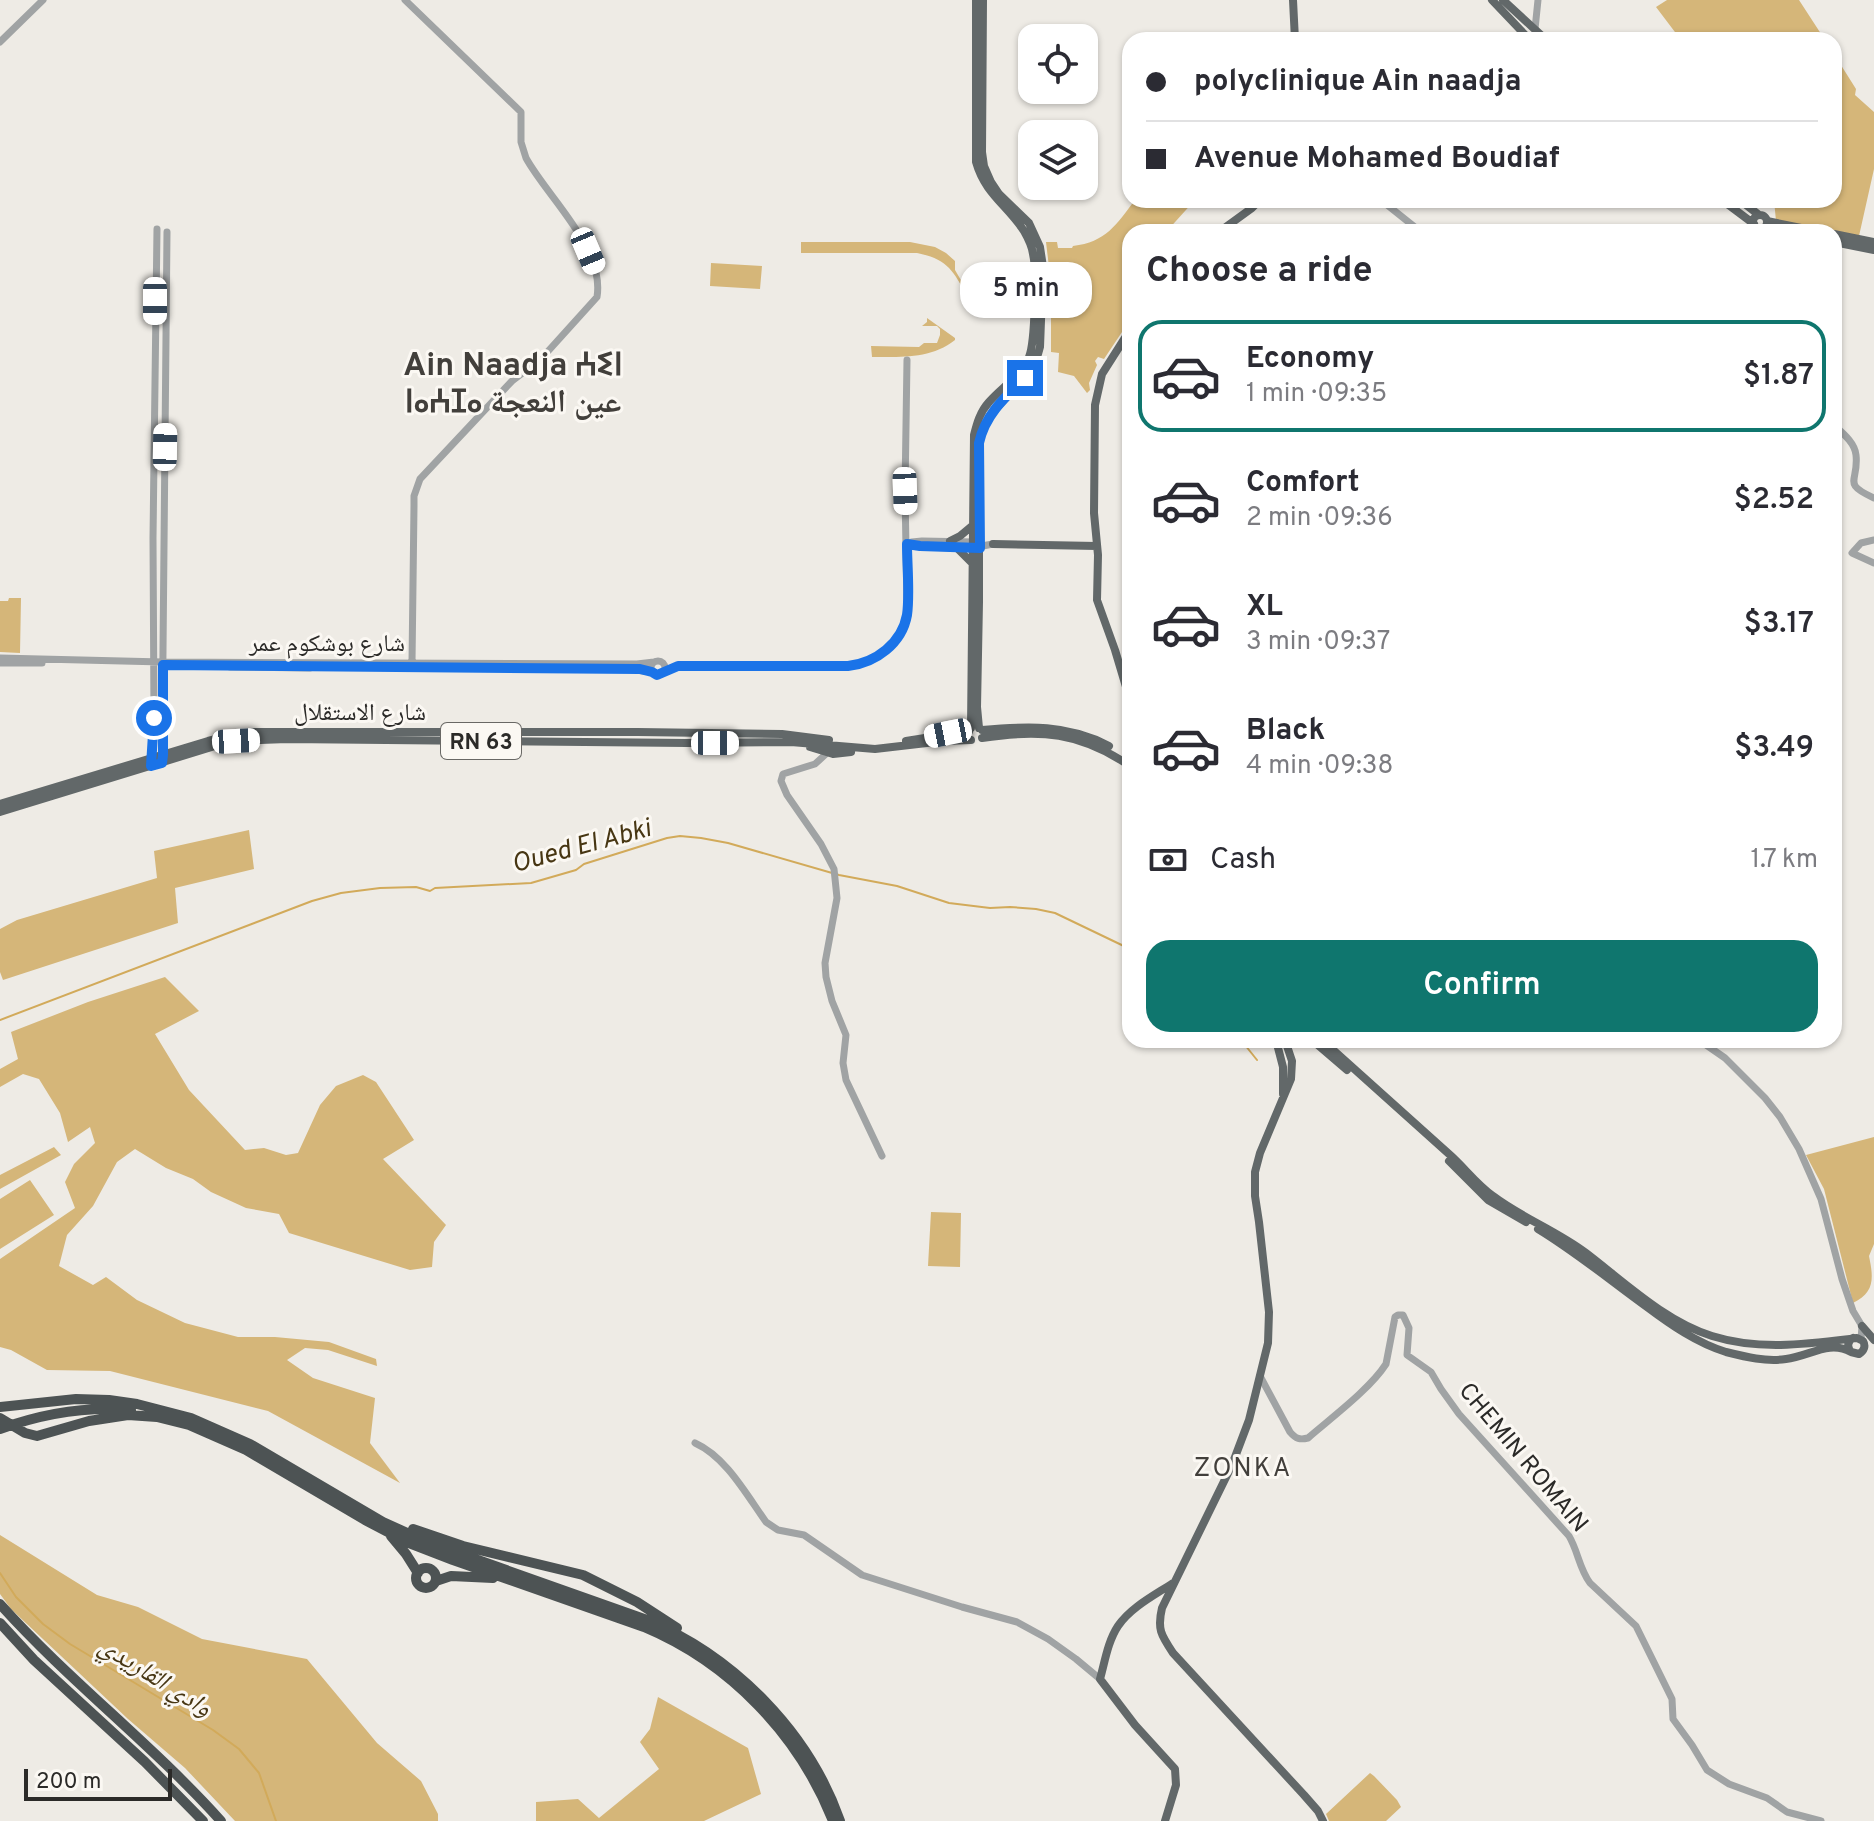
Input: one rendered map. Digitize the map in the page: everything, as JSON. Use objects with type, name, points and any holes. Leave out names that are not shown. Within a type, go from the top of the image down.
[{"type":"highway","points":[[0,1407],[76,1399],[109,1400],[207,1424],[375,1512],[420,1532],[594,1580],[650,1610],[702,1650]]},
{"type":"highway","points":[[0,1429],[46,1414],[70,1410],[106,1408],[158,1413],[233,1443],[387,1532],[438,1555],[644,1627],[680,1644],[743,1691],[779,1728],[812,1776],[833,1821]]},
{"type":"highway","points":[[0,1418],[37,1436],[102,1418],[158,1413]]},
{"type":"highway","points":[[262,1451],[383,1522],[413,1536],[647,1620],[702,1650],[748,1686],[785,1724],[818,1772],[840,1821]]},
{"type":"highway","points":[[387,1532],[418,1573],[417,1581],[422,1587],[457,1576],[507,1579]]},
{"type":"highway","points":[[0,1604],[49,1655],[164,1761],[221,1821]]},
{"type":"highway","points":[[0,1623],[34,1660],[145,1762],[203,1821]]},
{"type":"main road","points":[[976,0],[976,162],[988,189],[1021,227],[1031,245],[1035,294],[1029,359],[987,404],[974,435],[973,526],[976,545],[971,562],[976,733]]},
{"type":"main road","points":[[976,733],[979,443],[991,413],[1025,378],[1038,357],[1043,267],[1040,247],[1029,223],[999,194],[984,166],[983,0]]},
{"type":"main road","points":[[1293,0],[1295,32]]},
{"type":"main road","points":[[1492,0],[1532,32]]},
{"type":"main road","points":[[1503,0],[1533,32]]},
{"type":"main road","points":[[1231,224],[1251,208]]},
{"type":"main road","points":[[1733,208],[1754,224]]},
{"type":"main road","points":[[1749,208],[1768,224]]},
{"type":"main road","points":[[1754,224],[1754,218],[1779,224]]},
{"type":"main road","points":[[1842,236],[1874,242]]},
{"type":"main road","points":[[1842,244],[1874,250]]},
{"type":"main road","points":[[1122,343],[1102,374],[1095,405],[1094,513],[1098,555],[1097,600],[1122,673]]},
{"type":"main road","points":[[971,562],[953,544],[973,526]]},
{"type":"main road","points":[[993,544],[1097,546]]},
{"type":"main road","name":"RN 63","points":[[162,759],[236,741],[287,739],[803,742],[888,749],[1018,727],[1072,731],[1098,740],[1122,754]]},
{"type":"main road","name":"شارع الاستقلال","points":[[0,804],[162,759],[232,735],[255,732],[782,734],[829,746],[893,743],[976,733]]},
{"type":"main road","name":"RN 63","points":[[976,733],[1070,737],[1097,746],[1122,761]]},
{"type":"main road","name":"RN 63","points":[[0,812],[151,762]]},
{"type":"main road","points":[[1278,1048],[1283,1072],[1283,1095]]},
{"type":"main road","points":[[1279,1053],[1284,1048]]},
{"type":"main road","points":[[1288,1048],[1292,1074],[1255,1172],[1269,1312],[1268,1343],[1249,1420],[1232,1465],[1162,1608],[1158,1624],[1173,1653],[1318,1811],[1323,1821]]},
{"type":"main road","points":[[1321,1048],[1446,1158],[1488,1200],[1554,1236]]},
{"type":"main road","points":[[1331,1048],[1458,1161],[1488,1192],[1680,1322],[1714,1337],[1752,1344],[1779,1346],[1858,1339],[1873,1351]]},
{"type":"main road","points":[[1579,1252],[1673,1326],[1723,1351],[1774,1360],[1801,1356],[1832,1346],[1855,1353],[1873,1351]]},
{"type":"main road","points":[[1860,1324],[1874,1340]]},
{"type":"main road","points":[[1855,1353],[1864,1348],[1858,1339]]},
{"type":"main road","points":[[1855,1353],[1848,1345],[1858,1339]]},
{"type":"main road","points":[[1165,1821],[1176,1785],[1175,1769],[1135,1725],[1100,1679],[1108,1649],[1120,1623],[1174,1583]]},
{"type":"street","points":[[0,42],[43,0]]},
{"type":"street","points":[[405,0],[521,112],[521,142],[526,158],[583,241],[596,269],[598,286],[597,297],[541,359],[512,381],[426,471],[417,486],[414,506],[412,663]]},
{"type":"street","points":[[1538,0],[1538,32]]},
{"type":"street","points":[[1391,208],[1411,224]]},
{"type":"street","points":[[151,762],[154,718],[157,229]]},
{"type":"street","points":[[162,759],[167,232]]},
{"type":"street","points":[[652,672],[651,666],[848,666],[881,655],[892,644],[907,617],[907,360]]},
{"type":"street","points":[[1842,432],[1856,452],[1854,484],[1857,491],[1874,498]]},
{"type":"street","points":[[907,529],[922,541]]},
{"type":"street","points":[[1874,540],[1861,543],[1852,553],[1874,563]]},
{"type":"street","points":[[907,544],[922,541],[993,544]]},
{"type":"street","points":[[907,544],[953,544]]},
{"type":"street","name":"شارع بوشكوم عمر","points":[[0,660],[153,664],[660,666]]},
{"type":"street","points":[[163,664],[290,668],[640,669],[657,675],[660,666]]},
{"type":"street","points":[[829,746],[815,764],[783,774],[781,781],[831,862],[836,886],[825,963],[826,977],[846,1035],[843,1063],[846,1080],[882,1156]]},
{"type":"street","points":[[1711,1048],[1725,1058],[1765,1098],[1799,1149],[1821,1199],[1842,1279],[1860,1324],[1858,1339]]},
{"type":"street","name":"CHEMIN ROMAIN","points":[[1260,1376],[1290,1432],[1295,1438],[1308,1438],[1382,1370],[1386,1364],[1395,1317],[1403,1315],[1409,1328],[1407,1355],[1431,1372],[1459,1414],[1569,1536],[1590,1583],[1636,1626],[1672,1699],[1673,1719],[1711,1775],[1767,1798],[1787,1812],[1821,1821]]},
{"type":"street","points":[[695,1443],[718,1458],[772,1527],[804,1535],[862,1575],[1017,1622],[1057,1645],[1100,1679]]},
{"type":"shaded area","points":[[1667,0],[1799,0],[1820,32],[1675,32],[1656,7]]},
{"type":"shaded area","points":[[1842,67],[1856,89],[1855,95],[1874,112],[1874,169],[1859,236],[1842,233],[1842,224],[1776,221],[1775,208],[1842,208]]},
{"type":"shaded area","points":[[1129,208],[1188,208],[1173,224],[1122,224],[1122,332],[1104,359],[1098,357],[1095,361],[1097,365],[1087,393],[1074,376],[1058,372],[1059,353],[1051,352],[1051,284],[1046,242],[1057,242],[1058,248],[1072,248],[1094,241],[1116,224]]},
{"type":"shaded area","points":[[801,242],[910,242],[935,247],[955,261],[955,270],[969,294],[967,296],[948,267],[927,256],[917,253],[801,253]]},
{"type":"shaded area","points":[[711,263],[762,266],[760,289],[710,286]]},
{"type":"shaded area","points":[[927,318],[955,340],[926,354],[872,357],[871,346],[919,347],[924,343],[937,343],[940,329],[937,326],[922,326]]},
{"type":"shaded area","points":[[9,598],[21,598],[20,653],[0,652],[0,601],[8,601]]},
{"type":"shaded area","points":[[249,830],[254,869],[175,888],[178,923],[3,980],[0,972],[0,929],[17,920],[157,878],[154,851]]},
{"type":"shaded area","points":[[165,977],[199,1011],[155,1034],[189,1090],[245,1150],[264,1148],[286,1155],[298,1153],[320,1105],[336,1086],[363,1075],[376,1082],[414,1140],[383,1159],[446,1225],[434,1242],[432,1267],[410,1270],[289,1233],[279,1214],[246,1208],[135,1149],[117,1162],[93,1206],[67,1235],[59,1266],[93,1285],[106,1277],[137,1300],[185,1323],[238,1337],[329,1342],[376,1359],[377,1366],[328,1350],[305,1348],[287,1360],[313,1378],[375,1398],[370,1443],[400,1483],[268,1411],[110,1371],[47,1370],[0,1347],[0,1259],[75,1208],[65,1182],[74,1164],[95,1143],[90,1127],[68,1142],[60,1113],[39,1079],[23,1074],[0,1087],[0,1069],[18,1059],[11,1032]]},
{"type":"shaded area","points":[[1874,1137],[1874,1244],[1869,1256],[1872,1279],[1869,1290],[1853,1303],[1824,1189],[1806,1155]]},
{"type":"shaded area","points":[[54,1147],[61,1155],[0,1189],[0,1175]]},
{"type":"shaded area","points":[[30,1180],[54,1215],[0,1249],[0,1199]]},
{"type":"shaded area","points":[[931,1212],[961,1213],[960,1267],[928,1266]]},
{"type":"shaded area","points":[[0,1535],[97,1595],[138,1607],[202,1639],[307,1659],[377,1743],[421,1781],[438,1814],[438,1821],[235,1821],[185,1768],[11,1609],[0,1594]]},
{"type":"shaded area","points":[[658,1697],[748,1748],[761,1794],[704,1821],[536,1821],[536,1802],[578,1799],[599,1818],[659,1769],[640,1742],[650,1729]]},
{"type":"shaded area","points":[[1370,1773],[1401,1807],[1386,1821],[1329,1821],[1326,1814]]},
{"type":"waterway","name":"Oued El Abki","points":[[0,1020],[312,901],[341,893],[380,888],[416,887],[430,891],[435,888],[531,883],[680,836],[728,843],[839,875],[897,886],[949,903],[1055,913],[1122,945]]},
{"type":"waterway","name":"Oued El Abki","points":[[1247,1048],[1257,1060]]},
{"type":"waterway","name":"وادي القاريدي","points":[[0,1573],[16,1597],[43,1624],[70,1644],[213,1730],[239,1749],[259,1773],[276,1821]]},
{"type":"district","name":"Ain Naadja ⵄⵉⵏ ⵏⴰⵄⵊⴰ عين النعجة","points":[[513,382]]},
{"type":"district","name":"ZONKA","points":[[1243,1467]]},
{"type":"route","points":[[154,718],[151,766],[162,763],[163,755],[163,665],[640,669],[660,675],[678,666],[848,666],[863,663],[881,655],[892,644],[907,617],[907,544],[980,548],[979,443],[991,413],[1025,378]]}]
